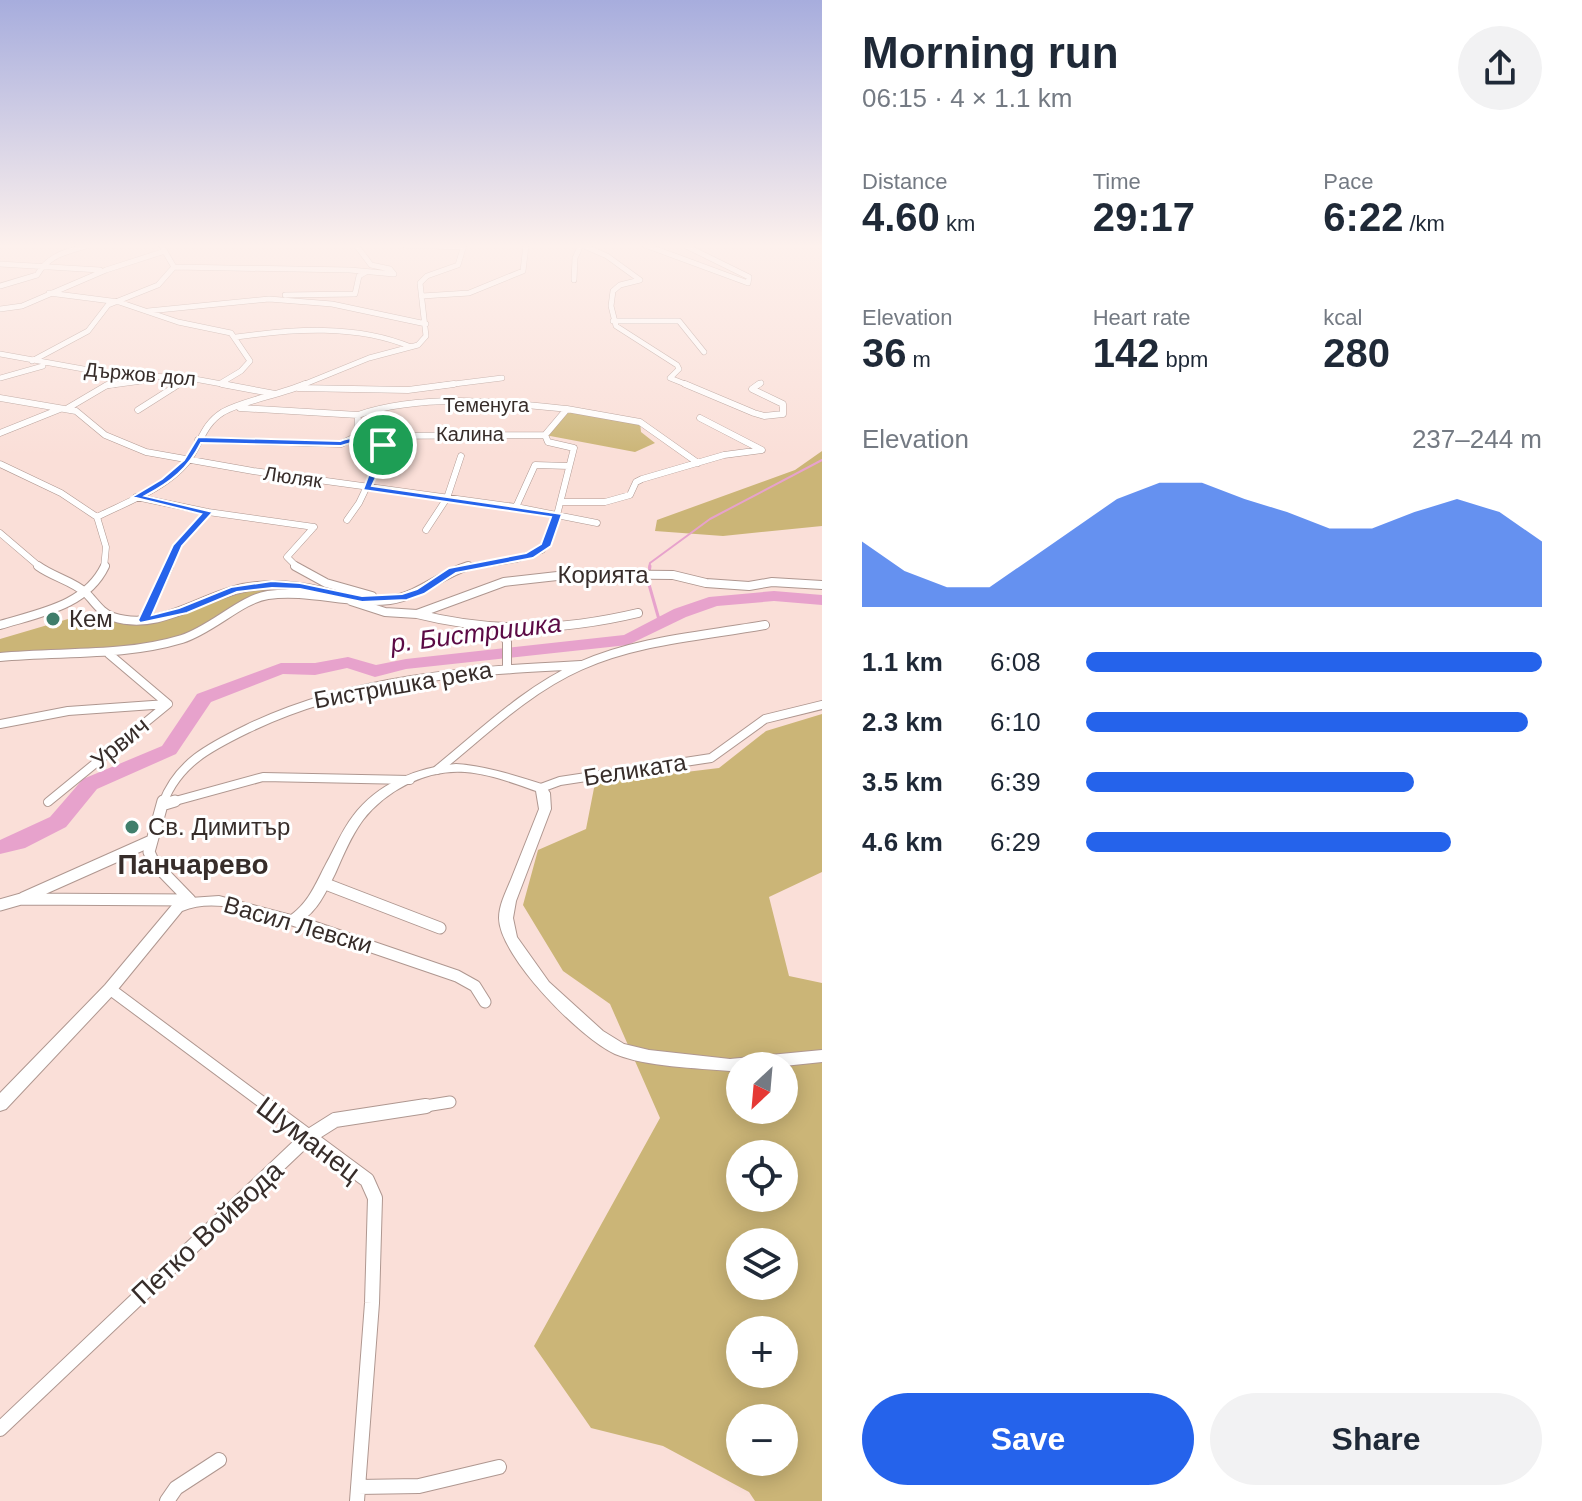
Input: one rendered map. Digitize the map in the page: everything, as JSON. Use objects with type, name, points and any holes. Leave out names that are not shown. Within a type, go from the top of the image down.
[{"type":"street","points":[[32,361],[88,331],[100,315]]},
{"type":"street","points":[[159,315],[178,322],[224,330],[236,337],[250,361],[241,371],[221,383]]},
{"type":"street","points":[[384,315],[426,324]]},
{"type":"street","points":[[97,517],[166,481],[188,461],[206,425],[233,407],[280,394],[369,358],[411,347],[426,336],[425,315]]},
{"type":"street","points":[[613,315],[616,326],[677,365],[679,369],[670,378],[754,413],[764,416],[783,414],[783,404],[752,389],[761,383]]},
{"type":"street","points":[[613,321],[679,321],[704,352]]},
{"type":"street","points":[[236,337],[282,330],[381,335],[411,347]]},
{"type":"street","name":"Държов дол","points":[[0,354],[111,374],[189,378],[280,394]]},
{"type":"street","points":[[0,378],[49,365]]},
{"type":"street","points":[[0,433],[64,408],[113,384],[189,378]]},
{"type":"street","points":[[138,410],[189,378]]},
{"type":"street","points":[[295,388],[408,390],[502,378]]},
{"type":"street","name":"Люляк","points":[[0,398],[76,411],[105,435],[146,452],[188,461],[516,507],[597,523]]},
{"type":"street","name":"Теменуга","points":[[233,407],[358,415],[375,407],[401,405],[515,403],[567,409],[640,422],[698,463]]},
{"type":"street","name":"Теменуга","points":[[546,438],[567,409]]},
{"type":"street","points":[[347,520],[385,449],[377,442],[354,438],[358,415]]},
{"type":"street","points":[[562,502],[605,502],[634,491],[636,482],[724,455],[762,450],[700,418]]},
{"type":"street","name":"Калина","points":[[198,440],[341,444],[354,438],[546,438]]},
{"type":"street","points":[[0,657],[77,651],[109,654],[155,646],[209,628],[252,599],[265,595],[387,600],[420,592],[453,570],[540,552],[546,546],[562,502],[574,448],[546,438]]},
{"type":"street","points":[[426,530],[447,498],[461,456]]},
{"type":"street","points":[[0,464],[61,493],[97,517],[107,549],[104,571],[87,595],[0,625]]},
{"type":"street","points":[[516,507],[535,465],[569,466]]},
{"type":"street","points":[[136,497],[208,512],[314,527],[287,557],[296,569],[316,580],[387,600]]},
{"type":"street","points":[[144,620],[178,545],[208,512]]},
{"type":"street","points":[[0,533],[46,572],[87,595],[101,612],[116,618],[144,620],[183,611],[234,589],[272,585],[300,586],[343,597]]},
{"type":"street","name":"Корията","points":[[343,597],[385,612],[417,614],[504,582],[552,575],[673,575],[706,583],[749,586],[772,582],[822,585]]},
{"type":"street","name":"Бистришка река","points":[[417,614],[453,624],[503,631],[591,625],[638,613]]},
{"type":"street","points":[[437,770],[543,686],[581,665],[623,651],[765,625]]},
{"type":"street","name":"Бистришка река","points":[[503,631],[507,642],[507,664]]},
{"type":"street","name":"Урвич","points":[[48,802],[168,704],[109,654]]},
{"type":"street","name":"Бистришка река","points":[[151,841],[175,776],[185,765],[260,721],[293,707],[325,695],[507,664],[536,667],[581,665]]},
{"type":"street","points":[[536,667],[542,674],[543,686]]},
{"type":"street","points":[[0,724],[68,711],[168,704]]},
{"type":"street","name":"Беликата","points":[[541,788],[560,781],[711,758],[765,719],[822,705]]},
{"type":"street","points":[[293,920],[311,907],[360,815],[375,801],[410,780],[437,770],[458,768],[491,773],[541,788],[544,793],[545,809],[524,858],[506,918],[510,938],[544,986],[598,1035],[620,1049],[649,1056],[730,1065],[822,1056]]},
{"type":"street","points":[[165,804],[263,777],[410,780]]},
{"type":"street","points":[[21,899],[60,878],[151,841]]},
{"type":"street","points":[[0,1104],[110,989],[166,918],[190,900],[154,863],[149,852],[151,841]]},
{"type":"street","points":[[323,883],[372,899],[419,924],[440,928]]},
{"type":"street","name":"Васил Левски","points":[[0,905],[21,899],[207,899],[293,920],[457,976],[475,986],[485,1002]]},
{"type":"street","name":"Шуманец","points":[[110,989],[367,1180],[375,1198],[372,1303],[357,1494]]},
{"type":"street","name":"Петко Войвода","points":[[0,1429],[308,1137],[335,1120],[450,1102]]},
{"type":"street","points":[[167,1501],[176,1488],[219,1460]]},
{"type":"street","points":[[357,1494],[419,1486],[499,1467]]},
{"type":"shaded area","points":[[567,409],[640,422],[641,432],[655,443],[635,452],[545,435]]},
{"type":"shaded area","points":[[822,451],[822,526],[723,536],[655,531],[657,520],[795,470]]},
{"type":"shaded area","points":[[269,586],[262,595],[207,627],[154,646],[0,654],[0,639],[68,619],[134,621]]},
{"type":"shaded area","points":[[822,714],[822,872],[769,897],[789,976],[822,983],[822,1501],[755,1501],[749,1492],[663,1446],[591,1428],[534,1346],[660,1118],[610,1004],[563,971],[523,905],[538,850],[586,829],[595,783],[719,768],[766,731]]},
{"type":"waterway","points":[[649,568],[650,563],[710,519],[822,460]]},
{"type":"waterway","points":[[650,566],[648,581],[660,623]]},
{"type":"waterway","name":"р. Бистришка","points":[[0,847],[17,843],[58,822],[90,784],[169,750],[204,698],[281,668],[315,669],[348,662],[375,671],[406,664],[628,640],[680,613],[715,601],[774,596],[822,600]]},
{"type":"place","name":"Кем","points":[[53,619]]},
{"type":"place","name":"Св. Димитър","points":[[132,827]]},
{"type":"district","name":"Панчарево","points":[[193,864]]},
{"type":"route","points":[[198,440],[341,444],[350,440],[369,440],[383,445],[385,449],[366,488],[557,514],[546,546],[529,556],[453,570],[420,592],[404,597],[362,599],[300,586],[272,585],[234,589],[183,611],[144,620],[178,545],[208,512],[136,497],[166,481],[188,461],[198,440]]}]
